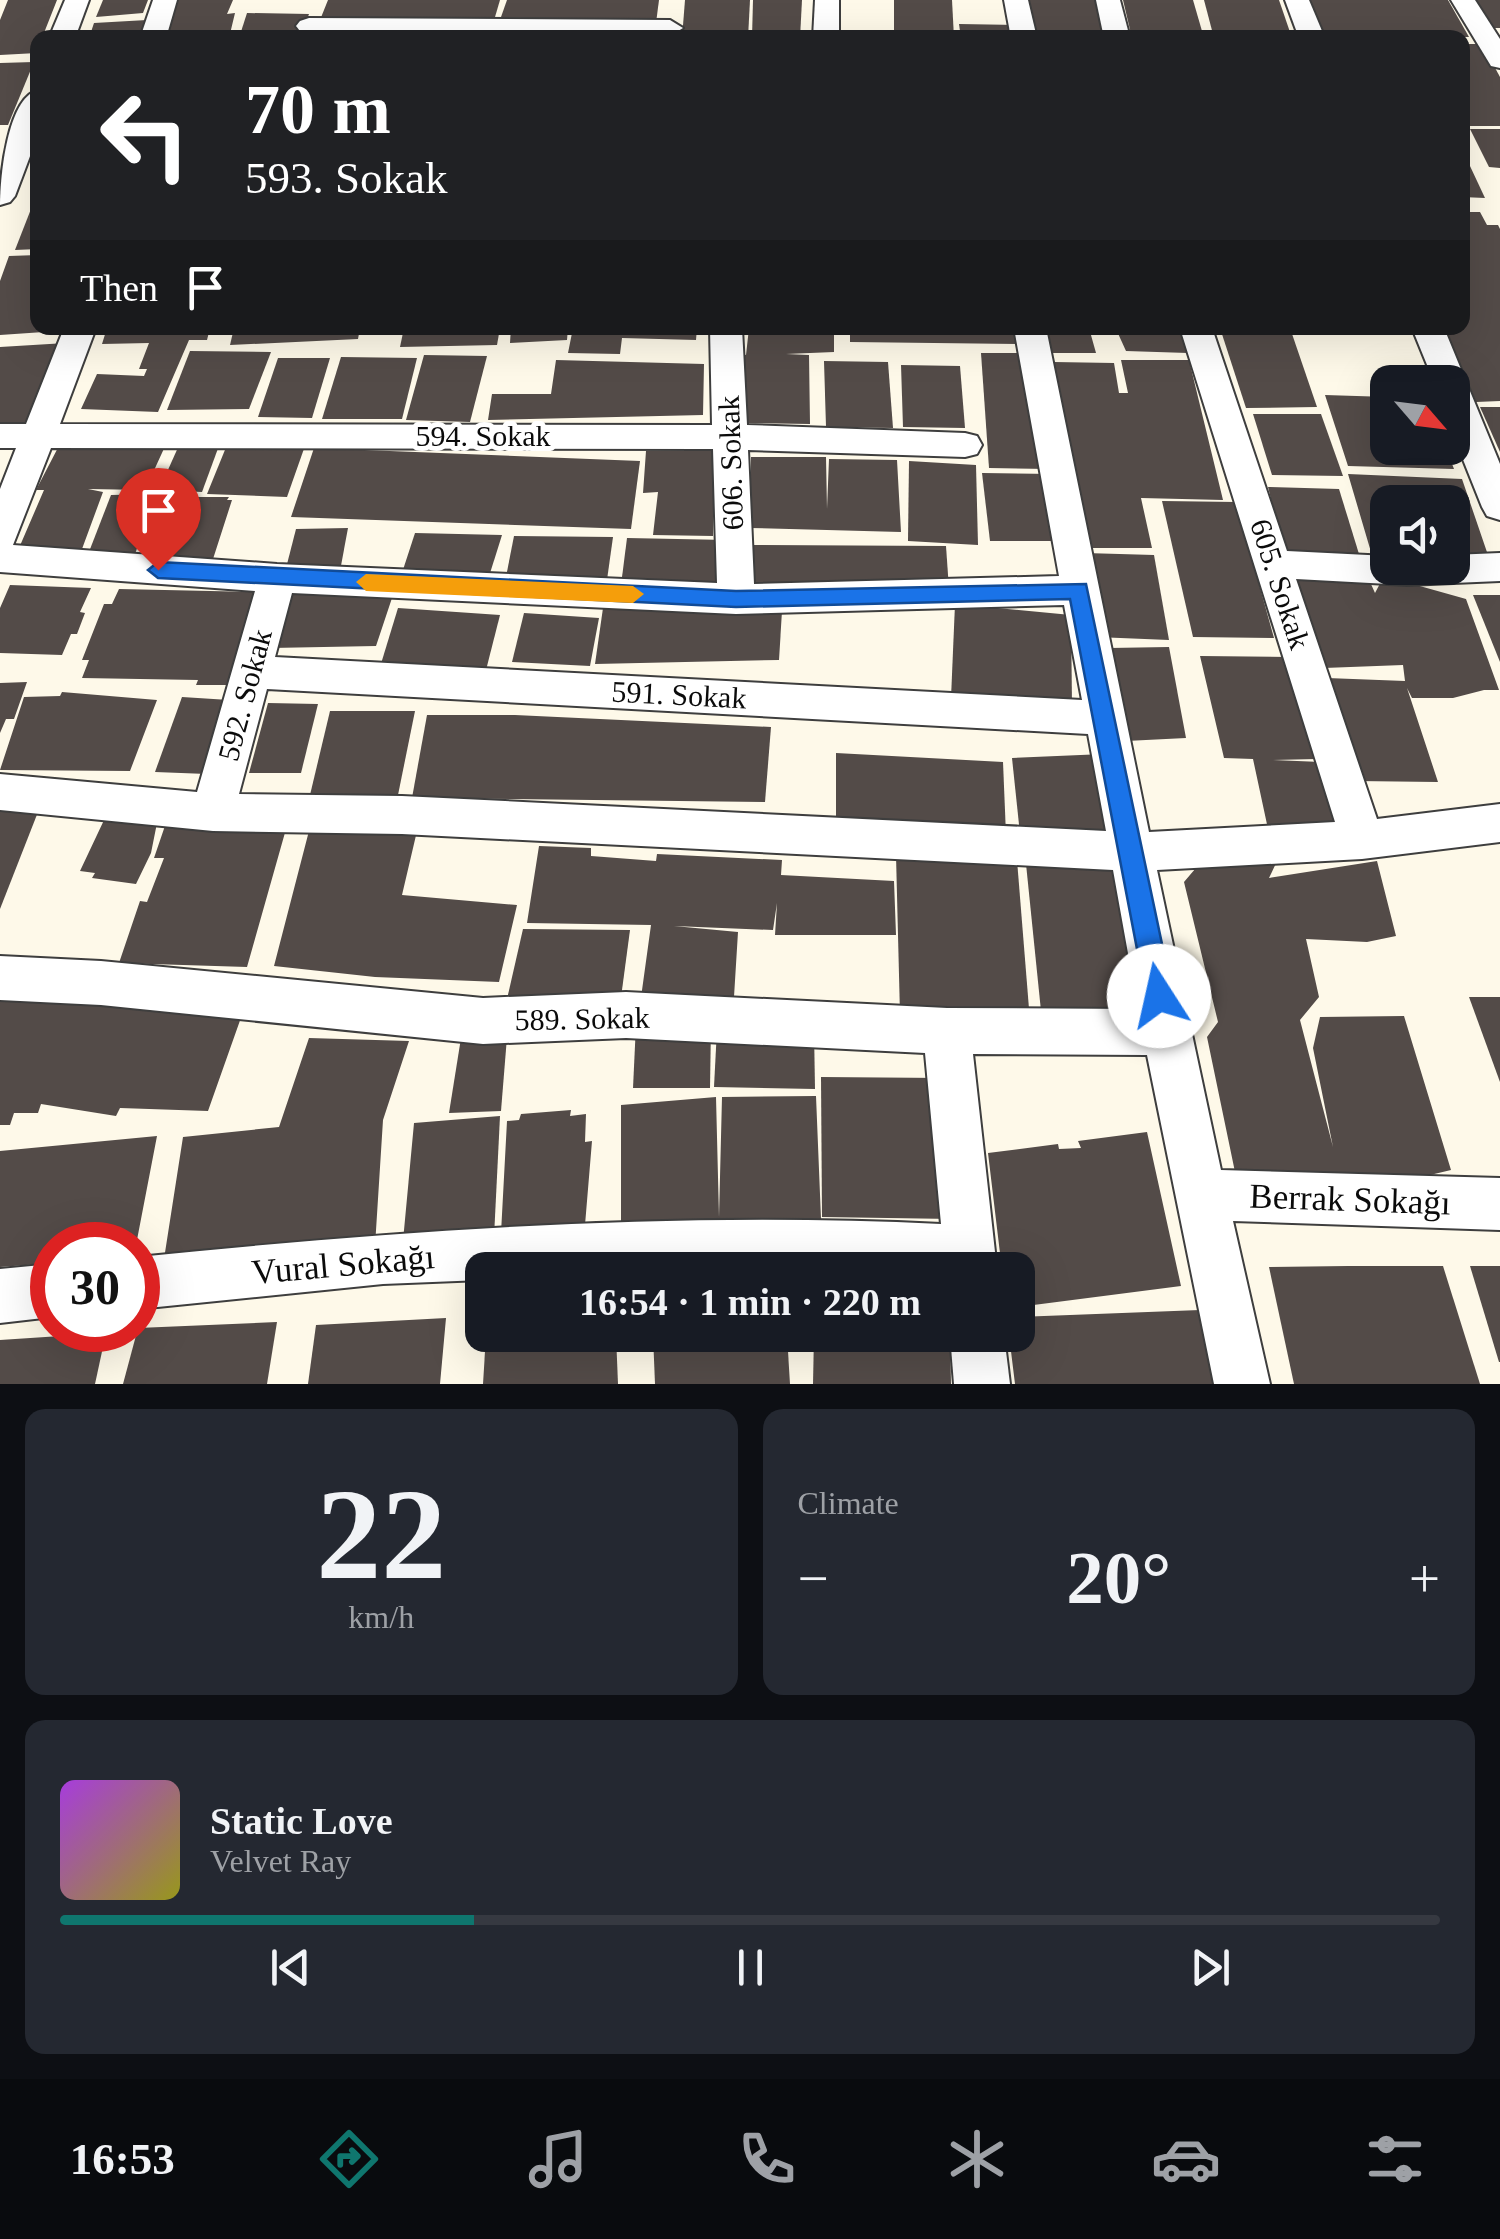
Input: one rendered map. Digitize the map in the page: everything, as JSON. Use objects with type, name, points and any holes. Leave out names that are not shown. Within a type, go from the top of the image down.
[{"type":"street","points":[[65,30],[77,0]]},
{"type":"street","points":[[156,30],[165,0]]},
{"type":"street","points":[[313,30],[322,0]]},
{"type":"street","points":[[670,30],[675,0]]},
{"type":"street","points":[[826,30],[827,0]]},
{"type":"street","points":[[1016,0],[1022,30]]},
{"type":"street","points":[[1108,0],[1115,30]]},
{"type":"street","points":[[1297,0],[1309,30]]},
{"type":"street","points":[[1463,0],[1500,60]]},
{"type":"street","points":[[0,196],[12,133],[30,109]]},
{"type":"street","points":[[0,535],[77,335]]},
{"type":"street","name":"606. Sokak","points":[[726,335],[736,599]]},
{"type":"street","points":[[1031,335],[1166,1032],[1242,1384]]},
{"type":"street","name":"605. Sokak","points":[[1198,335],[1362,840]]},
{"type":"street","points":[[1431,335],[1443,365]]},
{"type":"street","points":[[1470,432],[1500,507]]},
{"type":"street","name":"594. Sokak","points":[[0,436],[730,437],[966,445]]},
{"type":"street","points":[[0,558],[277,578],[736,599],[1079,590]]},
{"type":"street","points":[[1274,564],[1407,571],[1500,567]]},
{"type":"street","name":"592. Sokak","points":[[213,812],[277,578]]},
{"type":"street","name":"591. Sokak","points":[[252,672],[1106,718]]},
{"type":"street","points":[[0,792],[213,812],[402,815],[1133,852],[1362,840],[1500,822]]},
{"type":"street","name":"589. Sokak","points":[[0,978],[101,982],[484,1021],[626,1015],[947,1030],[1166,1032]]},
{"type":"street","points":[[947,1030],[969,1252]]},
{"type":"street","name":"Berrak Sokağı","points":[[1200,1194],[1500,1204]]},
{"type":"street","name":"Vural Sokağı","points":[[537,1252],[794,1243],[887,1252]]},
{"type":"street","name":"Vural Sokağı","points":[[160,1281],[382,1258],[465,1255]]},
{"type":"street","points":[[0,1296],[30,1293]]},
{"type":"street","points":[[979,1352],[982,1384]]},
{"type":"building","points":[[8,0],[57,0],[45,30],[30,30],[30,53],[0,55],[0,20]]},
{"type":"building","points":[[103,0],[148,0],[143,13],[96,17]]},
{"type":"building","points":[[173,0],[233,0],[227,14],[235,13],[231,30],[165,30]]},
{"type":"building","points":[[328,0],[500,0],[495,17],[320,20]]},
{"type":"building","points":[[507,0],[659,0],[656,23],[501,17]]},
{"type":"building","points":[[685,0],[750,0],[748,30],[683,30]]},
{"type":"building","points":[[753,0],[802,0],[800,30],[752,30]]},
{"type":"building","points":[[894,0],[952,0],[954,30],[894,30]]},
{"type":"building","points":[[1028,0],[1099,0],[1105,30],[1030,30]]},
{"type":"building","points":[[1123,0],[1193,0],[1202,30],[1130,30]]},
{"type":"building","points":[[1204,0],[1279,0],[1289,30],[1212,30]]},
{"type":"building","points":[[1304,0],[1448,0],[1465,30],[1319,30]]},
{"type":"building","points":[[1475,0],[1500,0],[1500,28],[1492,28]]},
{"type":"building","points":[[247,13],[309,14],[303,30],[242,30]]},
{"type":"building","points":[[147,20],[145,30],[92,30],[94,23]]},
{"type":"building","points":[[959,24],[1021,25],[1021,30],[960,30]]},
{"type":"building","points":[[1470,44],[1482,44],[1500,77],[1500,126],[1470,126]]},
{"type":"building","points":[[30,62],[30,72],[8,125],[0,125],[0,63]]},
{"type":"building","points":[[1470,129],[1500,129],[1500,168],[1489,167]]},
{"type":"building","points":[[1470,166],[1485,198],[1470,197]]},
{"type":"building","points":[[30,212],[30,249],[15,250]]},
{"type":"building","points":[[1470,212],[1480,212],[1487,225],[1498,225],[1500,229],[1500,401],[1476,402],[1470,388],[1470,365],[1460,365],[1448,335],[1470,335]]},
{"type":"building","points":[[30,255],[30,333],[0,335],[0,281],[9,256]]},
{"type":"building","points":[[105,335],[208,335],[207,340],[189,340],[158,412],[81,409],[97,374],[144,376],[147,369],[139,369],[149,343],[102,344]]},
{"type":"building","points":[[232,335],[359,335],[358,339],[230,345]]},
{"type":"building","points":[[403,335],[499,335],[497,345],[400,347]]},
{"type":"building","points":[[511,335],[567,335],[567,340],[510,343]]},
{"type":"building","points":[[572,335],[696,335],[696,340],[622,338],[620,354],[568,353]]},
{"type":"building","points":[[748,335],[834,335],[834,352],[786,354],[809,355],[810,424],[739,423],[741,354],[746,355]]},
{"type":"building","points":[[850,335],[1020,335],[1022,344],[850,342]]},
{"type":"building","points":[[1048,335],[1091,335],[1096,353],[1050,353]]},
{"type":"building","points":[[1119,335],[1184,335],[1188,353],[1126,351]]},
{"type":"building","points":[[1222,335],[1292,335],[1317,407],[1246,408]]},
{"type":"building","points":[[66,343],[30,429],[0,429],[0,347]]},
{"type":"building","points":[[190,351],[271,352],[249,409],[167,410]]},
{"type":"building","points":[[981,353],[1035,353],[1048,469],[989,468]]},
{"type":"building","points":[[424,355],[487,356],[470,422],[406,420]]},
{"type":"building","points":[[341,357],[417,358],[402,419],[322,419]]},
{"type":"building","points":[[278,358],[330,358],[312,418],[258,417]]},
{"type":"building","points":[[556,360],[704,364],[703,415],[488,420],[492,394],[551,394]]},
{"type":"building","points":[[1121,360],[1189,360],[1223,500],[1141,498],[1152,548],[1087,548],[1054,362],[1114,363],[1119,393],[1128,393]]},
{"type":"building","points":[[824,361],[888,362],[893,428],[826,427]]},
{"type":"building","points":[[901,365],[960,366],[965,428],[903,427]]},
{"type":"building","points":[[1325,395],[1370,396],[1370,465],[1452,465],[1454,469],[1348,466]]},
{"type":"building","points":[[1480,407],[1500,407],[1500,452]]},
{"type":"building","points":[[1253,414],[1321,414],[1343,476],[1272,475]]},
{"type":"building","points":[[63,438],[167,442],[145,490],[88,489],[103,492],[82,549],[19,548],[44,490],[36,490]]},
{"type":"building","points":[[229,440],[306,443],[287,497],[207,494]]},
{"type":"building","points":[[180,443],[220,443],[202,492],[159,490]]},
{"type":"building","points":[[314,448],[640,461],[631,529],[291,517]]},
{"type":"building","points":[[646,451],[714,451],[713,536],[653,535],[658,492],[643,493]]},
{"type":"building","points":[[751,457],[826,457],[827,509],[829,459],[897,460],[901,532],[750,528]]},
{"type":"building","points":[[909,461],[976,465],[978,545],[908,541]]},
{"type":"building","points":[[982,473],[1053,474],[1064,541],[990,541]]},
{"type":"building","points":[[1348,474],[1462,479],[1464,485],[1370,485],[1370,549]]},
{"type":"building","points":[[1268,487],[1339,489],[1359,554],[1284,552]]},
{"type":"building","points":[[156,494],[134,557],[87,557],[111,495]]},
{"type":"building","points":[[165,497],[232,500],[213,559],[144,556]]},
{"type":"building","points":[[1162,501],[1236,502],[1274,638],[1193,637]]},
{"type":"building","points":[[1470,502],[1489,558],[1470,557]]},
{"type":"building","points":[[348,528],[340,571],[285,572],[296,529]]},
{"type":"building","points":[[415,533],[502,535],[486,586],[400,579]]},
{"type":"building","points":[[514,536],[613,537],[606,587],[504,587]]},
{"type":"building","points":[[627,538],[728,540],[726,587],[621,585]]},
{"type":"building","points":[[747,545],[946,546],[949,589],[746,590]]},
{"type":"building","points":[[1085,553],[1154,555],[1169,640],[1096,637]]},
{"type":"building","points":[[1366,573],[1375,593],[1379,585],[1416,585],[1466,599],[1499,690],[1453,698],[1412,698],[1407,688],[1438,782],[1356,781],[1327,678],[1405,681],[1403,665],[1324,668],[1291,575]]},
{"type":"building","points":[[10,585],[91,588],[80,612],[85,613],[77,634],[71,634],[62,655],[0,653],[0,608]]},
{"type":"building","points":[[119,589],[261,592],[230,685],[196,685],[198,680],[82,678],[89,660],[82,660],[104,604],[112,604]]},
{"type":"building","points":[[287,594],[393,595],[376,646],[271,648]]},
{"type":"building","points":[[1473,595],[1500,595],[1500,662]]},
{"type":"building","points":[[955,604],[1071,615],[1072,706],[951,698]]},
{"type":"building","points":[[398,608],[500,615],[485,674],[380,667]]},
{"type":"building","points":[[603,608],[782,611],[779,660],[595,664]]},
{"type":"building","points":[[524,613],[599,618],[590,666],[512,662]]},
{"type":"building","points":[[1169,647],[1186,738],[1126,741],[1109,648]]},
{"type":"building","points":[[1200,656],[1289,657],[1317,759],[1273,760],[1321,762],[1338,831],[1268,829],[1253,759],[1224,758]]},
{"type":"building","points":[[27,682],[14,719],[6,719],[0,733],[0,683]]},
{"type":"building","points":[[62,692],[157,700],[130,771],[0,770],[24,697],[60,696]]},
{"type":"building","points":[[182,697],[229,700],[207,774],[155,772]]},
{"type":"building","points":[[268,703],[318,704],[301,773],[249,773]]},
{"type":"building","points":[[330,711],[415,711],[398,795],[310,795]]},
{"type":"building","points":[[427,715],[515,715],[771,727],[765,802],[412,798]]},
{"type":"building","points":[[836,753],[1003,762],[1006,835],[836,824]]},
{"type":"building","points":[[1104,754],[1112,837],[1020,834],[1012,758]]},
{"type":"building","points":[[0,811],[38,812],[0,909]]},
{"type":"building","points":[[168,817],[288,822],[247,967],[119,963],[140,901],[147,902],[164,858],[154,858]]},
{"type":"building","points":[[105,818],[157,823],[151,853],[136,884],[92,878],[95,873],[80,871]]},
{"type":"building","points":[[310,827],[417,831],[402,895],[517,905],[499,982],[375,977],[274,966]]},
{"type":"building","points":[[539,846],[591,848],[591,856],[656,861],[657,854],[782,860],[781,875],[894,881],[896,935],[775,935],[777,903],[773,930],[674,926],[738,932],[733,1013],[639,1012],[651,925],[527,923]]},
{"type":"building","points":[[1025,854],[1120,856],[1144,1014],[1041,1011]]},
{"type":"building","points":[[896,855],[1017,860],[1030,1021],[900,1015]]},
{"type":"building","points":[[1278,859],[1269,878],[1377,861],[1396,936],[1367,942],[1306,939],[1319,997],[1300,1020],[1333,1147],[1313,1048],[1320,1017],[1404,1016],[1451,1170],[1430,1175],[1235,1172],[1207,1037],[1218,1022],[1184,882],[1201,862]]},
{"type":"building","points":[[523,929],[630,930],[620,1005],[507,999]]},
{"type":"building","points":[[0,994],[81,1000],[158,1012],[243,1012],[208,1111],[120,1108],[116,1116],[41,1104],[38,1113],[14,1113],[10,1125],[0,1125]]},
{"type":"building","points":[[1469,997],[1500,997],[1500,1082]]},
{"type":"building","points":[[636,1024],[711,1024],[710,1088],[633,1088]]},
{"type":"building","points":[[717,1029],[814,1030],[815,1089],[714,1087]]},
{"type":"building","points":[[507,1037],[501,1111],[449,1113],[461,1038]]},
{"type":"building","points":[[309,1038],[409,1041],[383,1120],[375,1246],[164,1259],[183,1137],[279,1127]]},
{"type":"building","points":[[821,1077],[943,1078],[953,1219],[822,1217]]},
{"type":"building","points":[[816,1096],[821,1219],[621,1227],[621,1105],[716,1097],[719,1217],[722,1097]]},
{"type":"building","points":[[571,1110],[570,1116],[586,1114],[585,1142],[592,1141],[585,1225],[501,1233],[507,1121],[519,1120],[521,1114]]},
{"type":"building","points":[[500,1116],[494,1237],[403,1241],[414,1123]]},
{"type":"building","points":[[1147,1132],[1181,1286],[1035,1305],[1035,1252],[1000,1252],[988,1153],[1058,1144],[1059,1149],[1081,1148],[1078,1141]]},
{"type":"building","points":[[157,1136],[140,1222],[30,1222],[30,1265],[0,1267],[0,1151]]},
{"type":"building","points":[[1443,1266],[1480,1384],[1294,1384],[1269,1267]]},
{"type":"building","points":[[1470,1266],[1500,1266],[1500,1362],[1499,1362]]},
{"type":"building","points":[[1200,1310],[1217,1384],[1015,1384],[1011,1352],[1035,1352],[1035,1316]]},
{"type":"building","points":[[446,1318],[440,1384],[308,1384],[316,1325]]},
{"type":"building","points":[[277,1322],[267,1384],[123,1384],[132,1352],[160,1352],[160,1327]]},
{"type":"building","points":[[30,1338],[30,1352],[102,1352],[95,1384],[0,1384],[0,1340]]},
{"type":"building","points":[[485,1352],[617,1352],[618,1384],[483,1384]]},
{"type":"building","points":[[654,1352],[788,1352],[790,1384],[655,1384]]},
{"type":"building","points":[[814,1352],[950,1352],[951,1384],[813,1384]]},
{"type":"slow traffic","points":[[366,582],[633,594]]},
{"type":"route","points":[[158,570],[736,599],[1079,590],[1159,996]]}]
